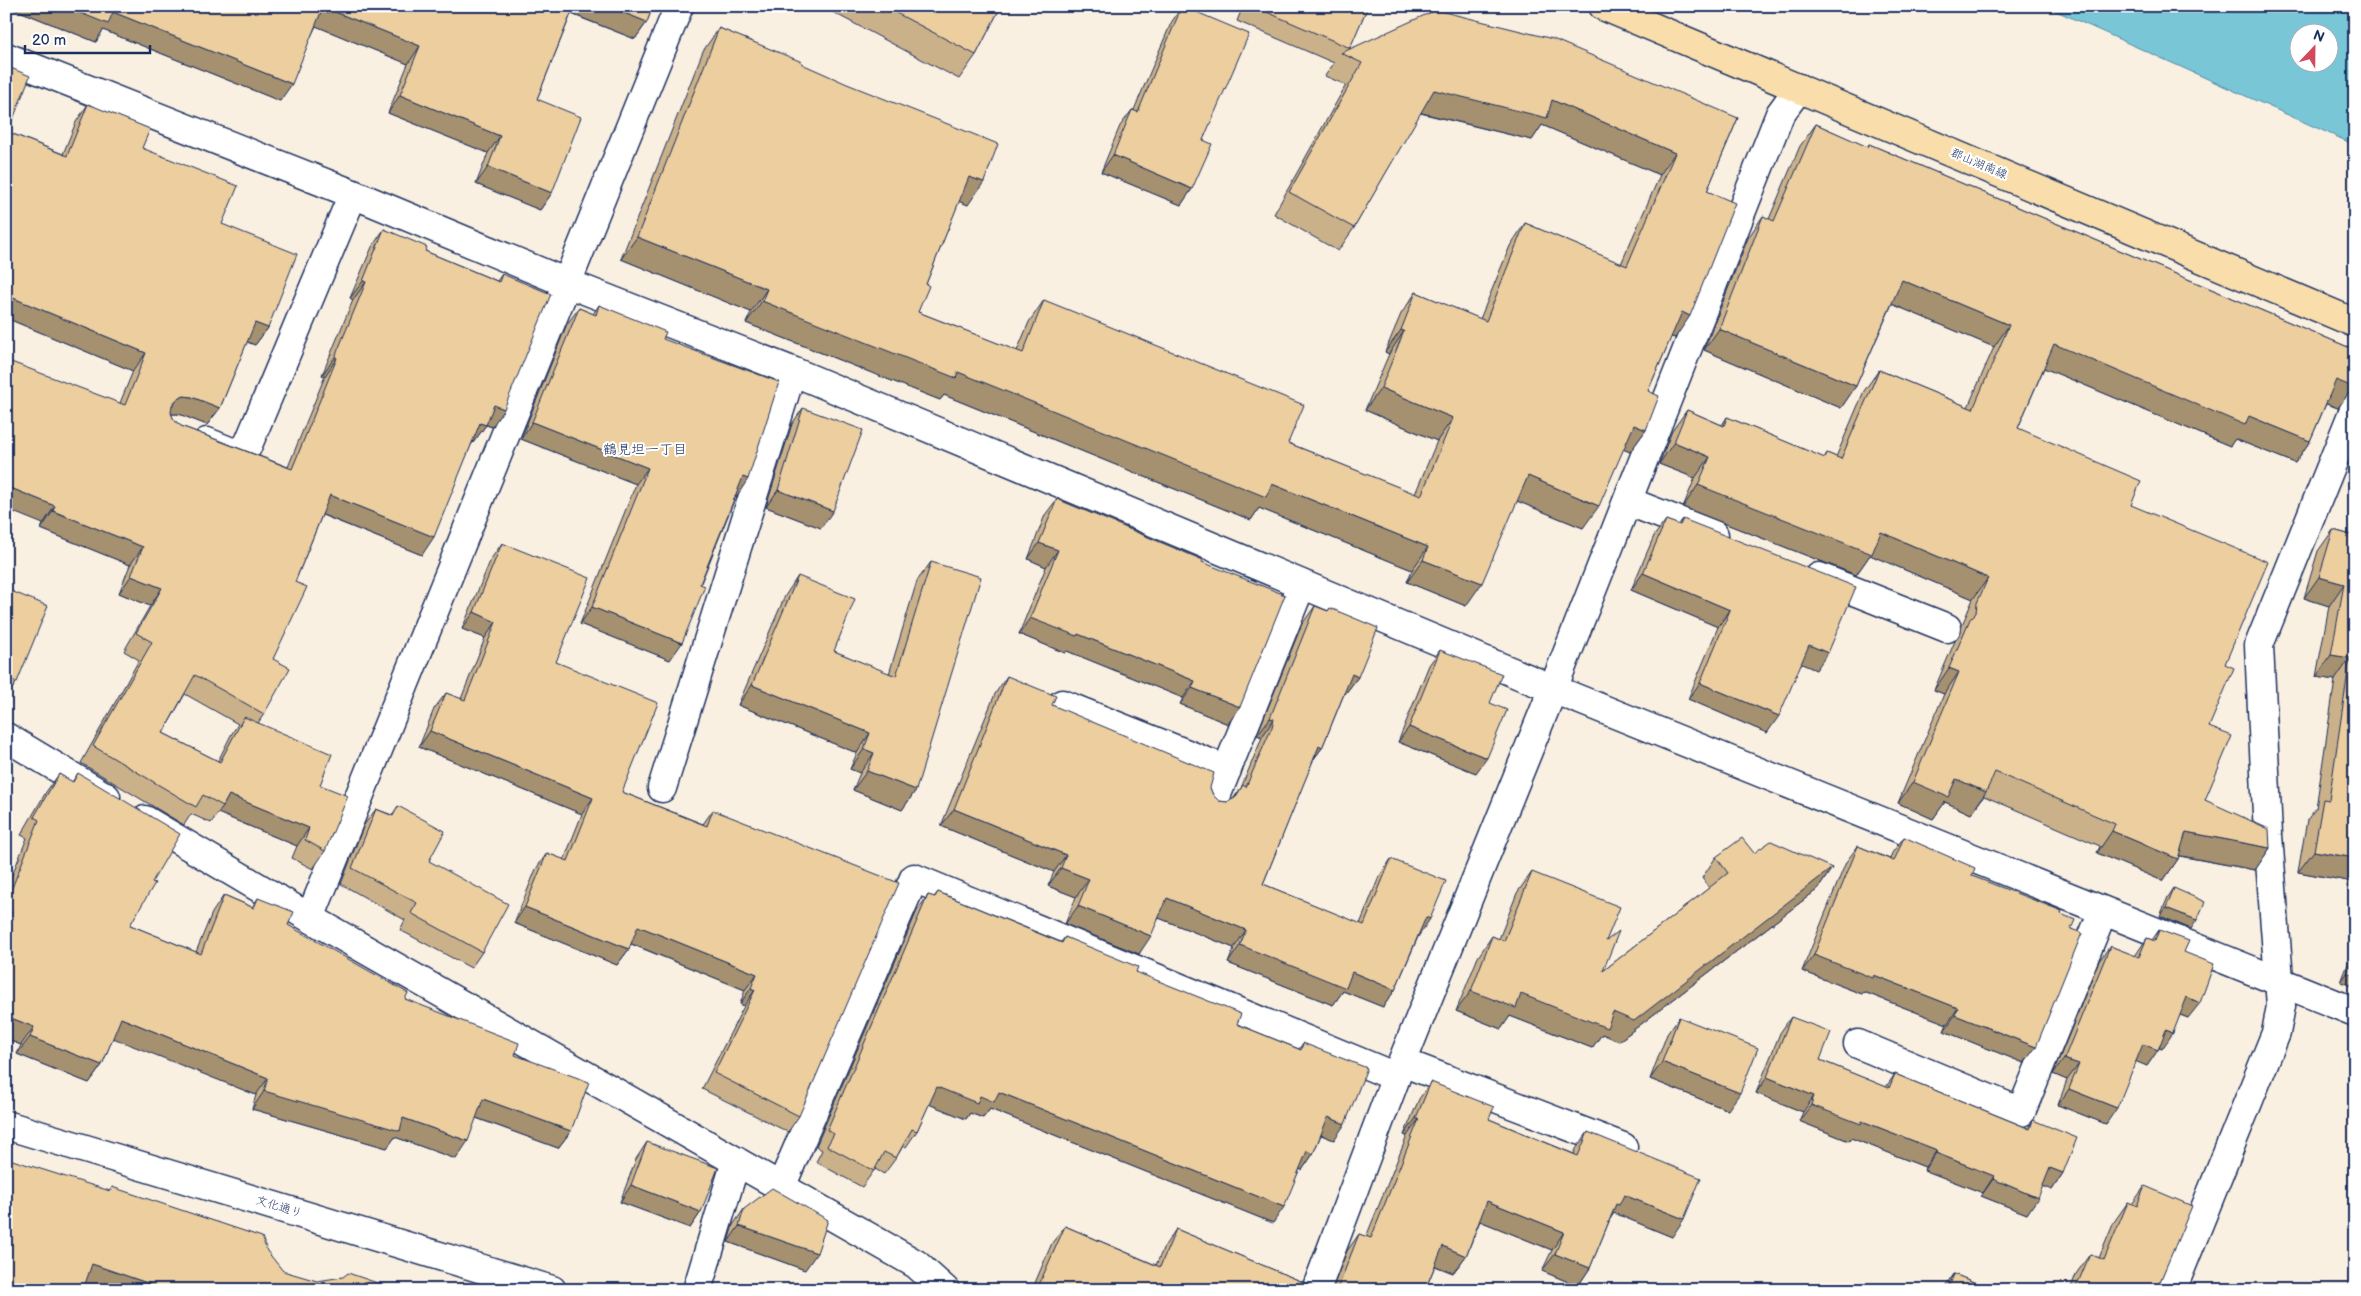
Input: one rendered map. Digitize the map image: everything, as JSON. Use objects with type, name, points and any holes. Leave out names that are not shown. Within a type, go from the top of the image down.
[{"type":"main road","name":"郡山湖南線","points":[[1603,6],[2355,323]]},
{"type":"street","points":[[310,918],[679,6]]},
{"type":"street","points":[[6,57],[353,194],[567,283],[792,372],[1553,689],[2355,1012]]},
{"type":"street","points":[[1316,1290],[1399,1069],[1553,689],[1780,114],[1799,88]]},
{"type":"street","points":[[183,432],[234,453],[247,447],[353,194]]},
{"type":"street","points":[[662,788],[792,372]]},
{"type":"street","points":[[2172,1290],[2276,1033],[2281,1006],[2278,982],[2259,645],[2355,407]]},
{"type":"street","points":[[1627,500],[1737,544]]},
{"type":"street","points":[[1792,566],[1947,628]]},
{"type":"street","points":[[1213,804],[1301,585]]},
{"type":"street","points":[[1062,704],[1227,770]]},
{"type":"street","points":[[6,737],[310,918],[916,1264],[945,1290]]},
{"type":"street","points":[[781,1186],[914,878],[1399,1069],[1640,1154]]},
{"type":"street","points":[[1858,1044],[2021,1112],[2103,911]]},
{"type":"street","name":"文化通り","points":[[6,1125],[552,1290]]},
{"type":"street","points":[[697,1290],[736,1161]]},
{"type":"water","points":[[2045,6],[2355,6],[2355,145]]},
{"type":"building","points":[[63,6],[574,6],[537,99],[581,117],[552,193],[488,167],[500,136],[400,95],[420,46],[323,7],[292,84],[113,12],[108,24]]},
{"type":"building","points":[[607,6],[653,6],[647,22]]},
{"type":"building","points":[[883,6],[1001,6],[976,55]]},
{"type":"building","points":[[1182,6],[1249,34],[1203,140],[1212,144],[1192,189],[1113,155],[1132,110],[1138,112]]},
{"type":"building","points":[[1253,6],[1368,6],[1350,48]]},
{"type":"building","points":[[1436,10],[1553,39],[1738,118],[1707,191],[1735,203],[1690,316],[1682,312],[1648,391],[1659,396],[1646,430],[1634,425],[1599,506],[1528,476],[1482,583],[1423,560],[1428,547],[1272,484],[1266,497],[958,372],[956,378],[762,301],[767,289],[637,237],[719,28],[802,62],[802,64],[847,84],[998,144],[984,182],[969,177],[926,284],[929,286],[918,312],[1023,353],[1044,300],[1304,405],[1288,443],[1421,496],[1453,418],[1381,388],[1404,331],[1401,330],[1416,292],[1486,321],[1525,223],[1627,266],[1675,153],[1552,100],[1547,118],[1434,90],[1354,228],[1289,192],[1362,63],[1341,53]]},
{"type":"building","points":[[6,66],[30,76],[8,132],[67,156],[88,104],[150,129],[142,148],[238,186],[222,224],[297,254],[268,328],[255,323],[220,408],[192,397],[184,396],[177,399],[172,405],[171,413],[174,420],[181,426],[292,469],[337,358],[335,357],[366,282],[363,281],[384,229],[427,247],[425,251],[499,282],[502,274],[551,294],[504,409],[494,405],[486,425],[480,423],[434,537],[330,495],[295,582],[307,587],[273,659],[290,668],[264,714],[195,675],[163,733],[220,762],[244,717],[332,754],[320,785],[348,796],[325,851],[305,840],[309,828],[229,795],[223,806],[203,795],[196,807],[93,746],[152,642],[136,633],[162,588],[131,576],[143,547],[53,511],[55,506],[6,486],[6,360],[125,405],[146,353],[6,295]]},
{"type":"building","points":[[1816,124],[1868,147],[1869,144],[2355,350],[2355,383],[2353,387],[2336,380],[2310,441],[2249,416],[2245,425],[2054,344],[2018,428],[2141,481],[2131,505],[2268,562],[2225,664],[2234,668],[2209,727],[2232,736],[2205,800],[2269,829],[2270,848],[2186,832],[2178,859],[2112,831],[2115,824],[1995,772],[1986,792],[1956,779],[1948,797],[1913,782],[1959,672],[1949,668],[1970,619],[1976,613],[1977,603],[1988,578],[1881,532],[1872,554],[1698,485],[1710,457],[1674,442],[1687,410],[1724,426],[1727,417],[1825,458],[1827,453],[1841,459],[1879,370],[1973,409],[2009,325],[1902,280],[1856,386],[1719,329],[1763,216],[1774,221]]},
{"type":"building","points":[[599,305],[666,332],[663,339],[779,382],[748,479],[743,477],[700,584],[705,586],[682,643],[592,607],[648,468],[532,422],[579,308],[596,315]]},
{"type":"building","points":[[803,408],[863,430],[833,511],[778,490]]},
{"type":"building","points":[[1057,499],[1203,560],[1202,562],[1285,595],[1240,707],[1192,688],[1195,681],[1078,634],[1077,636],[1030,618],[1058,550],[1039,543]]},
{"type":"building","points":[[1683,519],[1856,587],[1828,653],[1809,645],[1779,716],[1700,683],[1730,610],[1643,573],[1666,520],[1680,525]]},
{"type":"building","points":[[2333,530],[2355,536],[2355,858],[2314,851],[2323,799],[2329,800],[2350,658],[2331,655],[2344,584],[2319,577]]},
{"type":"building","points":[[502,543],[590,578],[556,662],[658,703],[622,792],[707,826],[713,810],[899,883],[799,1116],[714,1073],[755,990],[751,988],[757,974],[638,926],[629,949],[525,907],[547,853],[568,861],[593,798],[430,731],[446,693],[465,700],[496,622],[474,612]]},
{"type":"building","points":[[931,562],[981,577],[916,790],[867,771],[874,753],[864,749],[870,733],[752,685],[798,576],[855,599],[834,651],[896,676]]},
{"type":"building","points":[[6,589],[48,606],[17,682],[6,678]]},
{"type":"building","points":[[1315,606],[1328,611],[1330,608],[1378,628],[1358,677],[1352,674],[1322,748],[1319,746],[1263,884],[1364,925],[1391,859],[1446,881],[1430,919],[1426,917],[1395,990],[1352,972],[1346,988],[1240,945],[1246,930],[1167,898],[1151,936],[1078,906],[1089,879],[1061,868],[1066,855],[954,809],[1007,676],[1056,696],[1052,705],[1214,773],[1210,788],[1213,795],[1219,801],[1227,802],[1235,798],[1243,785],[1246,787],[1272,727],[1274,719],[1270,718]]},
{"type":"building","points":[[1440,650],[1502,674],[1490,703],[1507,710],[1487,758],[1409,727]]},
{"type":"building","points":[[78,773],[180,834],[152,882],[155,883],[130,925],[201,954],[224,895],[254,908],[258,898],[294,912],[288,925],[408,993],[405,999],[519,1043],[515,1055],[589,1082],[571,1131],[483,1099],[468,1141],[403,1118],[400,1131],[264,1091],[268,1078],[121,1018],[102,1065],[30,1037],[34,1027],[6,1016],[6,926],[12,912],[6,910],[6,903],[39,820],[34,817],[59,774],[73,782]]},
{"type":"building","points":[[398,806],[445,831],[429,861],[508,904],[482,952],[411,913],[417,903],[352,868],[376,809],[393,816]]},
{"type":"building","points":[[1904,837],[1975,868],[1972,876],[2062,911],[2061,914],[2075,920],[2071,929],[2082,933],[2036,1047],[1955,1015],[1958,1008],[1874,975],[1873,978],[1814,955],[1858,846],[1894,861]]},
{"type":"building","points":[[1742,838],[1754,853],[1771,841],[1832,868],[1634,1021],[1613,1012],[1607,1028],[1521,994],[1516,1008],[1471,991],[1492,936],[1504,941],[1532,872],[1620,907],[1606,941],[1619,931],[1603,971],[1728,873],[1716,857]]},
{"type":"building","points":[[2174,888],[2205,902],[2197,920],[2166,908]]},
{"type":"building","points":[[938,892],[1062,943],[1065,937],[1138,967],[1136,972],[1241,1014],[1237,1024],[1301,1050],[1303,1043],[1367,1068],[1345,1124],[1328,1117],[1313,1154],[1307,1151],[1284,1207],[999,1092],[994,1102],[980,1096],[977,1103],[937,1087],[917,1131],[912,1129],[896,1158],[884,1152],[874,1171],[827,1146],[834,1134],[827,1130],[928,895],[935,897]]},
{"type":"building","points":[[2159,930],[2189,941],[2184,952],[2214,964],[2200,1003],[2187,997],[2173,1033],[2166,1030],[2158,1050],[2143,1044],[2117,1108],[2069,1089],[2079,1064],[2064,1059],[2110,946],[2139,957],[2147,938],[2155,941]]},
{"type":"building","points":[[2355,952],[2355,976],[2347,973]]},
{"type":"building","points":[[1679,1017],[1758,1048],[1740,1093],[1662,1062]]},
{"type":"building","points":[[1791,1017],[1831,1032],[1820,1060],[1889,1088],[1895,1074],[2030,1129],[2033,1120],[2077,1138],[2063,1173],[2050,1168],[2038,1198],[1993,1179],[1994,1176],[1936,1153],[1937,1150],[1862,1121],[1861,1124],[1811,1105],[1814,1096],[1767,1077]]},
{"type":"building","points":[[1431,1082],[1494,1107],[1489,1119],[1578,1156],[1588,1132],[1701,1178],[1684,1219],[1624,1195],[1619,1205],[1616,1204],[1590,1268],[1555,1254],[1564,1232],[1487,1201],[1466,1256],[1443,1246],[1425,1290],[1337,1290],[1359,1234],[1371,1238],[1419,1119],[1416,1118]]},
{"type":"building","points":[[647,1142],[718,1168],[701,1212],[631,1185]]},
{"type":"building","points":[[6,1158],[110,1191],[112,1187],[262,1237],[267,1251],[283,1271],[317,1281],[343,1277],[348,1273],[398,1290],[161,1290],[162,1288],[92,1264],[83,1290],[6,1290]]},
{"type":"building","points":[[2145,1186],[2192,1206],[2159,1284],[2161,1285],[2159,1290],[2075,1290],[2090,1254],[2104,1260],[2128,1202],[2137,1206]]},
{"type":"building","points":[[772,1188],[828,1220],[817,1253],[739,1226],[744,1209]]},
{"type":"building","points":[[1065,1226],[1160,1267],[1176,1229],[1322,1290],[1044,1290],[1038,1287]]},
{"type":"building","points":[[1954,1274],[1993,1290],[1948,1290]]},
{"type":"district","name":"鶴見坦一丁目","points":[[645,449]]}]
